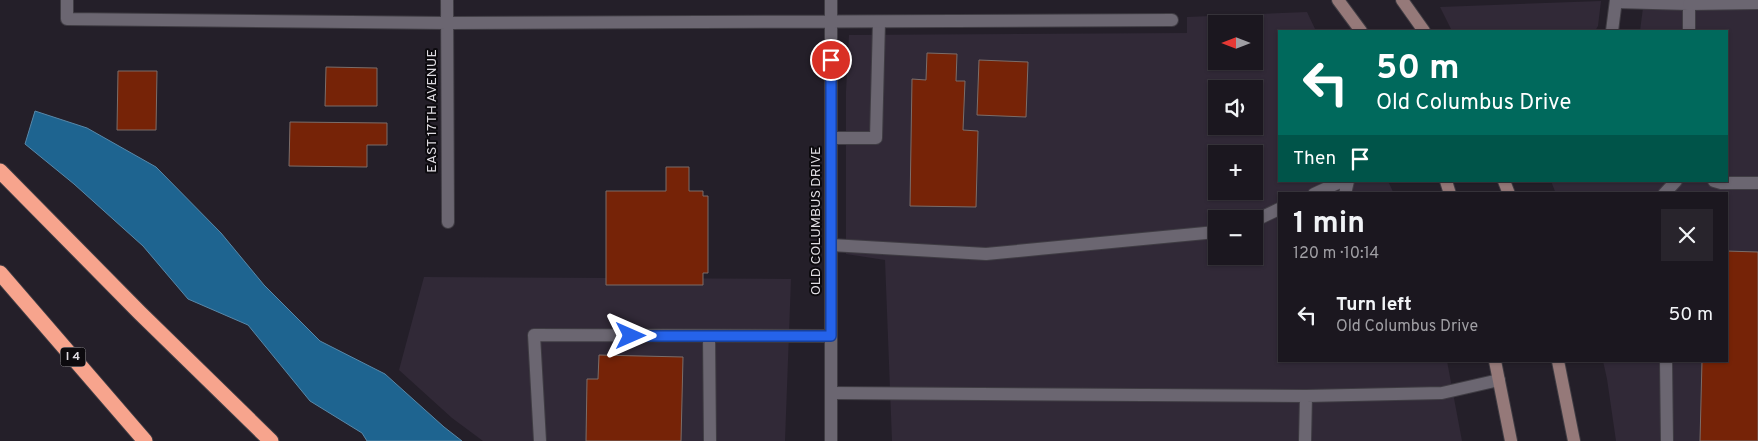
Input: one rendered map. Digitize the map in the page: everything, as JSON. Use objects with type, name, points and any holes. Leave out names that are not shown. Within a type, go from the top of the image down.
[{"type":"highway","points":[[0,171],[140,313],[271,441]]},
{"type":"highway","name":"I 4","points":[[0,273],[145,441]]},
{"type":"main road","points":[[1338,0],[1360,30]]},
{"type":"main road","points":[[1402,0],[1423,30]]},
{"type":"main road","points":[[1495,362],[1512,441]]},
{"type":"main road","points":[[1558,362],[1574,441]]},
{"type":"street","points":[[66,0],[67,19],[447,23],[1172,20]]},
{"type":"street","name":"EAST 17TH AVENUE","points":[[447,0],[448,222]]},
{"type":"street","name":"OLD COLUMBUS DRIVE","points":[[831,0],[831,441]]},
{"type":"street","points":[[1612,30],[1616,1],[1689,4],[1758,3]]},
{"type":"street","points":[[1689,4],[1689,30]]},
{"type":"street","points":[[831,138],[876,138],[878,22]]},
{"type":"street","points":[[1318,192],[1340,182]]},
{"type":"street","points":[[1666,192],[1675,182]]},
{"type":"street","points":[[1718,182],[1758,183]]},
{"type":"street","points":[[1263,216],[1278,209]]},
{"type":"street","points":[[831,245],[986,254],[1208,233]]},
{"type":"street","points":[[540,441],[534,335],[831,336]]},
{"type":"street","points":[[709,336],[710,441]]},
{"type":"street","points":[[1666,362],[1667,441]]},
{"type":"street","points":[[831,393],[1306,396],[1442,393],[1499,380]]},
{"type":"street","points":[[1305,441],[1306,396]]},
{"type":"shaded area","points":[[1644,0],[1758,0],[1758,441],[1616,441],[1603,362],[1728,362],[1728,192],[1555,192],[1551,182],[1728,182],[1728,30],[1640,30]]},
{"type":"shaded area","points":[[1601,1],[1598,26],[1596,30],[1452,30],[1440,7]]},
{"type":"shaded area","points":[[1307,12],[1316,30],[1278,30],[1278,182],[1388,182],[1393,192],[1278,192],[1278,362],[1447,362],[1462,441],[892,441],[885,260],[846,254],[846,91],[849,35],[1187,33],[1187,17],[1208,16],[1208,70],[1263,70],[1263,15],[1235,15]]},
{"type":"shaded area","points":[[424,277],[791,279],[785,441],[483,441],[452,418],[399,370]]},
{"type":"water","points":[[35,111],[87,128],[156,167],[221,233],[264,285],[320,341],[385,374],[462,441],[367,441],[362,433],[310,401],[248,325],[188,299],[143,246],[74,184],[25,144]]},
{"type":"building","points":[[927,53],[957,54],[956,81],[965,81],[963,130],[978,131],[976,207],[910,206],[912,79],[926,80]]},
{"type":"building","points":[[979,60],[1028,62],[1026,117],[977,115]]},
{"type":"building","points":[[326,67],[377,68],[377,106],[325,106]]},
{"type":"building","points":[[118,71],[157,71],[156,130],[117,130]]},
{"type":"building","points":[[290,122],[387,123],[387,145],[367,145],[367,167],[289,166]]},
{"type":"building","points":[[666,167],[689,167],[689,191],[703,191],[703,196],[708,196],[708,273],[703,273],[703,285],[606,285],[606,191],[666,191]]},
{"type":"building","points":[[1728,251],[1758,252],[1758,441],[1700,441],[1702,362],[1728,362]]},
{"type":"building","points":[[599,355],[683,357],[681,441],[586,441],[587,379],[598,379]]},
{"type":"route","points":[[631,336],[831,336],[831,60]]}]
